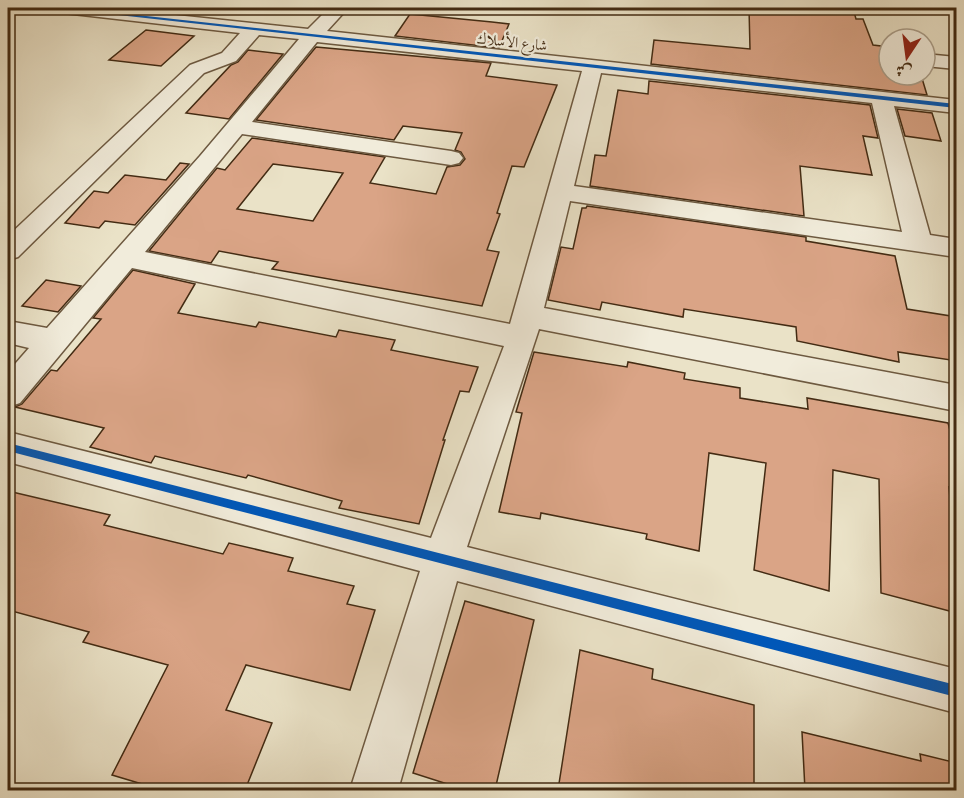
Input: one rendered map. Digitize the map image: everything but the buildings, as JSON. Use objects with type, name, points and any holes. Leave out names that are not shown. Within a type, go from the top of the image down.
[{"type":"street","name":"شارع الأسلاك","points":[[64,8],[957,106]]},
{"type":"street","points":[[8,394],[312,36],[339,8]]},
{"type":"street","points":[[8,251],[196,69],[229,57],[254,29]]},
{"type":"street","points":[[937,61],[957,63]]},
{"type":"street","points":[[374,790],[443,559],[525,327],[593,66]]},
{"type":"street","points":[[923,87],[930,103]]},
{"type":"street","points":[[881,98],[918,243]]},
{"type":"street","points":[[237,127],[452,158]]},
{"type":"street","points":[[560,192],[957,248]]},
{"type":"street","points":[[124,257],[525,327],[957,398]]},
{"type":"street","points":[[8,332],[53,340]]},
{"type":"street","points":[[8,447],[957,691]]},
{"type":"cycle path","points":[[64,8],[956,106]]},
{"type":"cycle path","points":[[8,447],[956,691]]}]
